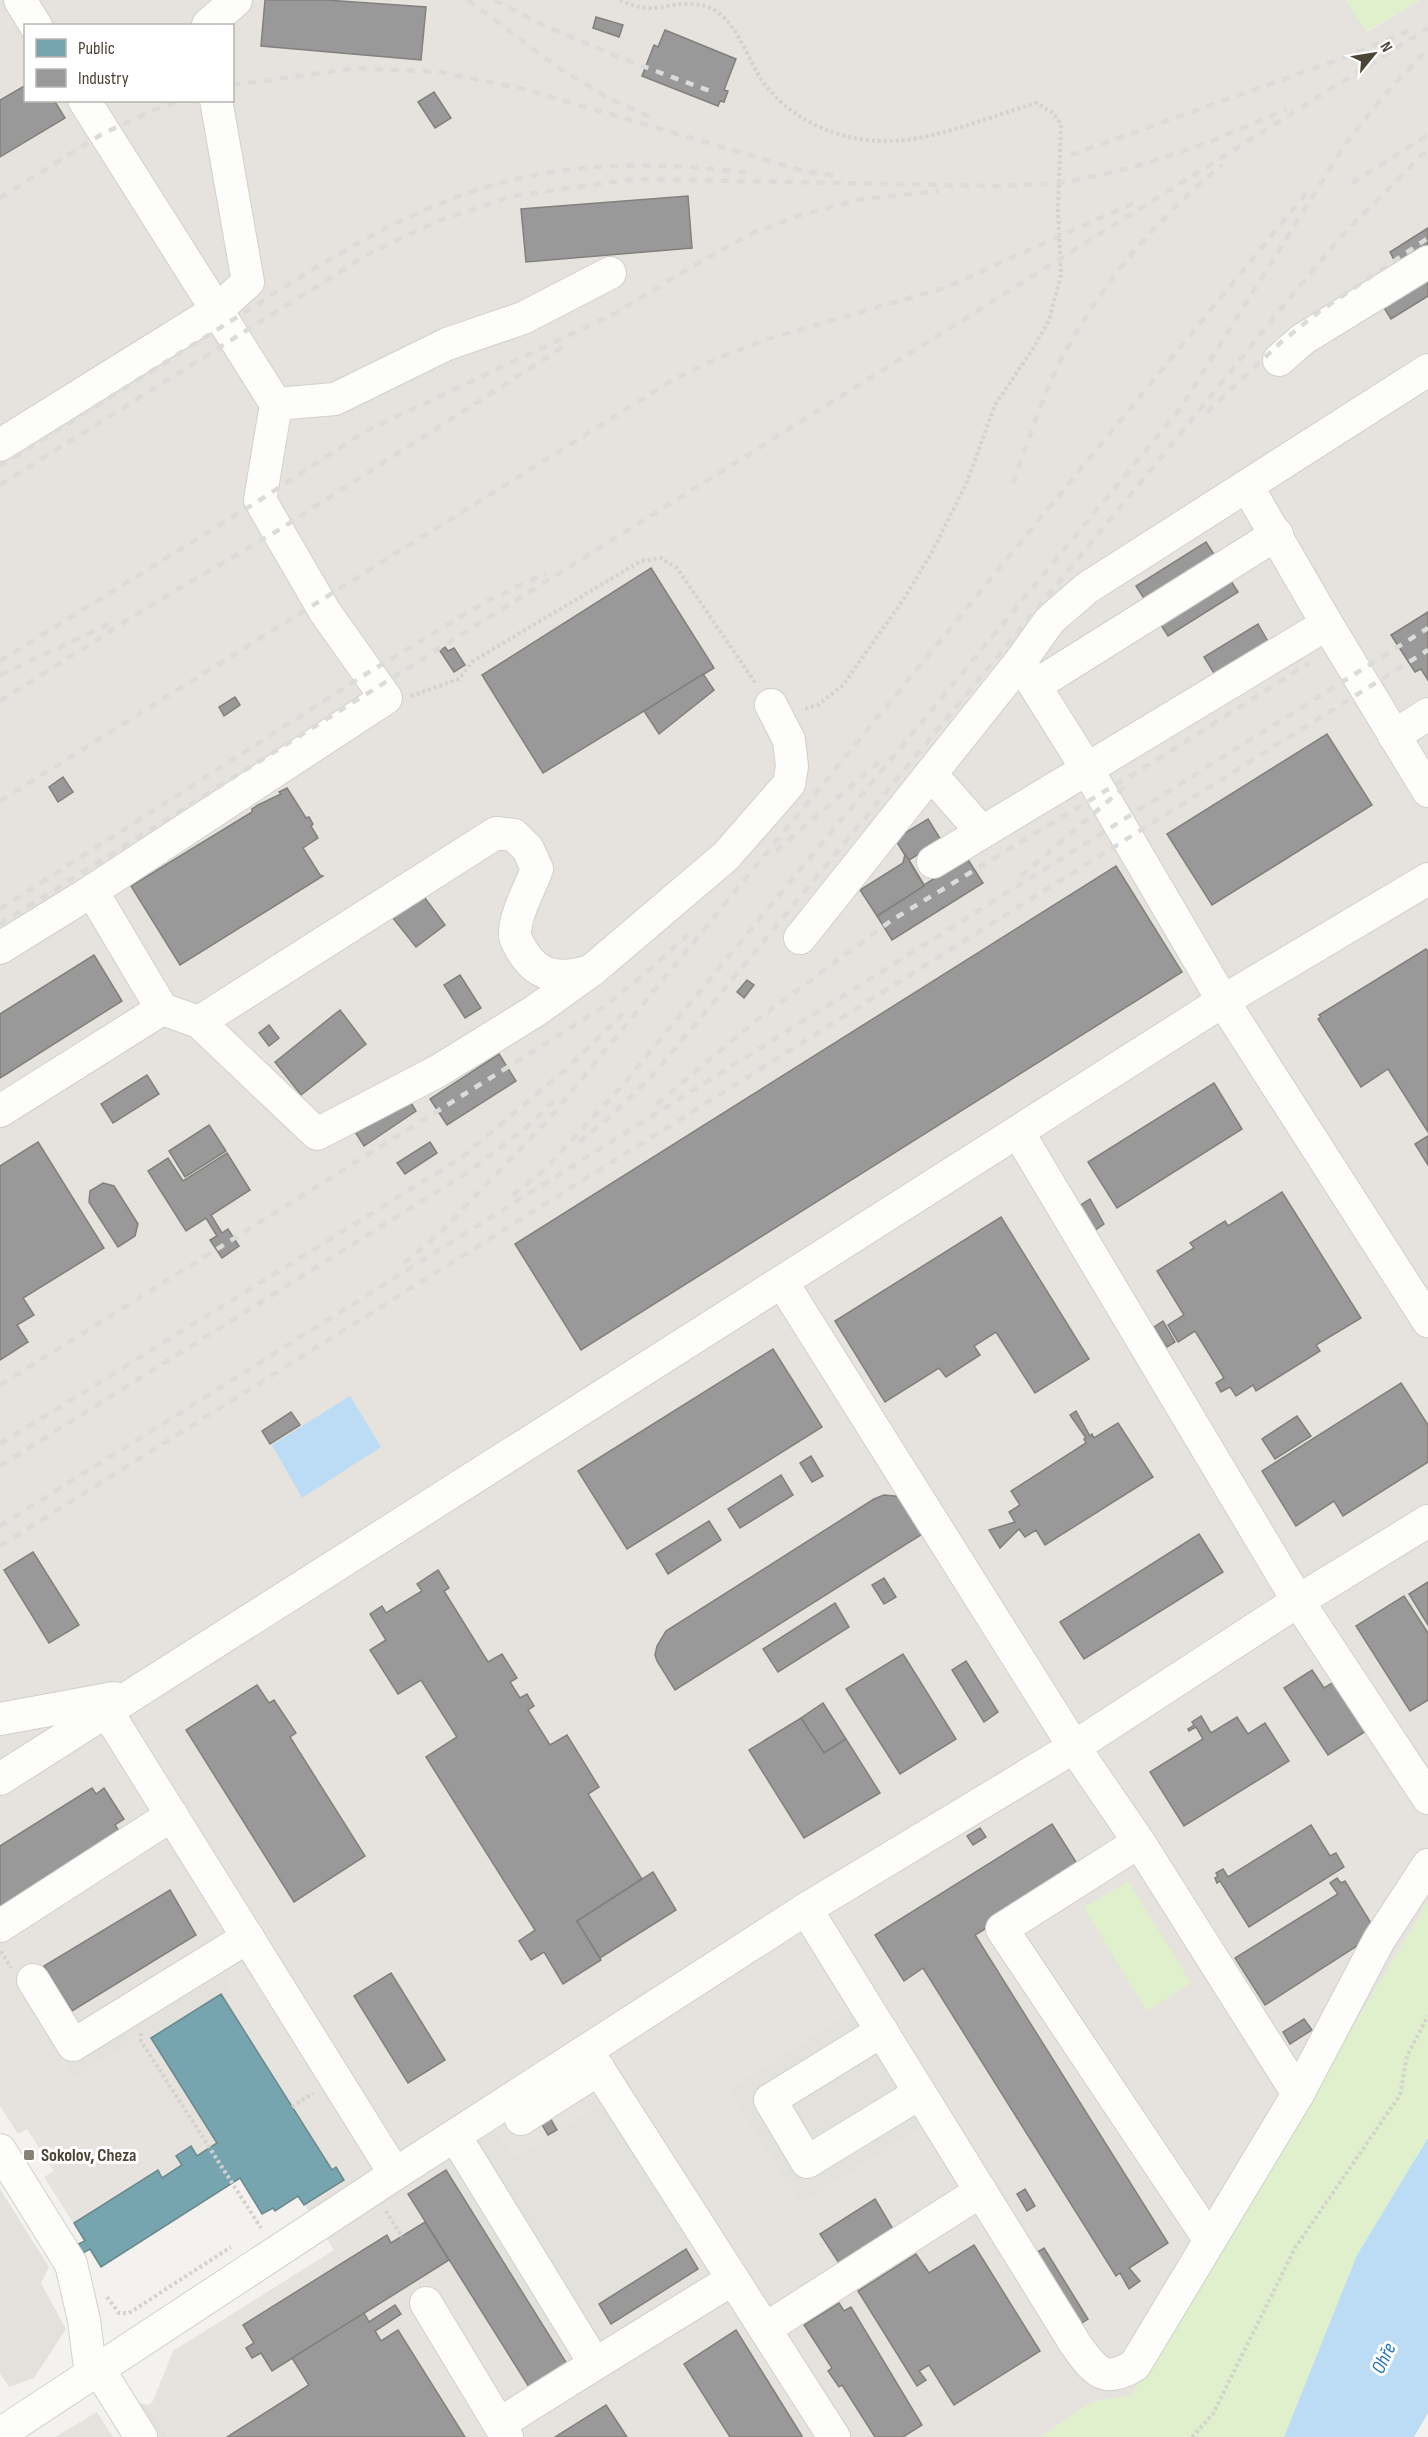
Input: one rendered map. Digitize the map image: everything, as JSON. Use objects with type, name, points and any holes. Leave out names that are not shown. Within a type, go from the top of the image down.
[{"type":"lane","points":[[20,0],[35,24]]},
{"type":"lane","points":[[196,0],[208,24]]},
{"type":"lane","points":[[209,24],[236,0]]},
{"type":"lane","points":[[0,948],[92,891],[386,698],[325,612],[260,501],[276,404],[85,102]]},
{"type":"lane","points":[[0,445],[217,310],[248,282],[216,102]]},
{"type":"lane","points":[[1279,360],[1303,339],[1428,262]]},
{"type":"lane","points":[[276,404],[335,399],[447,344],[523,318],[610,273]]},
{"type":"lane","points":[[1028,673],[1050,620],[1087,588],[1428,370]]},
{"type":"lane","points":[[1247,486],[1428,791]]},
{"type":"lane","points":[[800,938],[931,774],[1028,673],[1277,534]]},
{"type":"lane","points":[[933,862],[1327,624]]},
{"type":"lane","points":[[1028,673],[1223,1001],[1428,1322]]},
{"type":"lane","points":[[92,891],[162,1009],[199,1022],[317,1134],[438,1071],[535,1011],[592,970],[726,856],[789,784],[792,766],[789,740],[771,705]]},
{"type":"lane","points":[[1394,736],[1428,714]]},
{"type":"lane","points":[[931,774],[982,832]]},
{"type":"lane","points":[[199,1022],[496,833],[514,835],[528,849],[537,869],[518,918],[515,938],[526,959],[545,974],[570,977],[592,970]]},
{"type":"lane","points":[[0,1779],[1223,1001],[1428,879]]},
{"type":"lane","points":[[0,1111],[162,1009]]},
{"type":"lane","points":[[1018,1132],[1298,1601],[1428,1798]]},
{"type":"lane","points":[[782,1282],[1074,1747],[1139,1842],[1298,2094]]},
{"type":"lane","points":[[0,2434],[464,2130],[593,2060],[806,1909],[1074,1747],[1298,1601],[1428,1521]]},
{"type":"lane","points":[[0,1719],[118,1702]]},
{"type":"lane","points":[[118,1702],[172,1815],[395,2174]]},
{"type":"lane","points":[[0,1926],[172,1815]]},
{"type":"lane","points":[[1139,1842],[1002,1929],[1209,2239]]},
{"type":"lane","points":[[806,1909],[1076,2345],[1093,2369],[1103,2374],[1125,2371],[1135,2365],[1298,2094],[1379,1940],[1428,1865]]},
{"type":"lane","points":[[25,1978],[73,2045],[248,1937]]},
{"type":"lane","points":[[882,2031],[770,2100],[807,2162],[920,2093]]},
{"type":"lane","points":[[593,2060],[834,2437]]},
{"type":"lane","points":[[464,2130],[595,2364]]},
{"type":"lane","points":[[0,2150],[71,2264],[95,2373],[141,2437]]},
{"type":"lane","points":[[765,2329],[981,2191]]},
{"type":"lane","points":[[426,2303],[503,2430],[595,2364],[733,2279]]},
{"type":"path","points":[[386,698],[414,696],[459,679],[473,661],[641,561],[661,558],[677,568],[771,705],[794,713],[818,705],[843,686],[874,644],[931,554],[967,482],[996,405],[1049,320],[1061,275],[1058,211],[1061,124],[1053,113],[1036,103],[921,138],[877,141],[843,136],[805,121],[773,94],[756,73],[738,34],[725,17],[710,7],[672,4],[653,8],[632,6],[620,0]]},
{"type":"path","points":[[0,1950],[25,1978]]},
{"type":"path","points":[[143,2002],[141,2041],[261,2228]]},
{"type":"path","points":[[1192,2437],[1213,2414],[1295,2248],[1400,2095],[1407,2056],[1428,2016]]},
{"type":"path","points":[[251,2234],[269,2223]]},
{"type":"path","points":[[101,2289],[119,2313],[129,2313],[232,2246]]},
{"type":"shaded area","points":[[0,0],[1346,0],[1367,32],[1420,0],[1428,0],[1428,1902],[1132,2395],[1092,2402],[1041,2437],[168,2437],[148,2405],[153,2401],[173,2351],[334,2250],[299,2196],[275,2211],[273,2208],[262,2214],[240,2179],[101,2267],[44,2177],[54,2171],[27,2129],[18,2134],[0,2106]]},
{"type":"shaded area","points":[[221,1972],[231,1988],[150,2038],[146,2032],[74,2077],[66,2062],[138,2017],[141,2021]]},
{"type":"shaded area","points":[[852,2012],[923,2126],[800,2203],[729,2090]]},
{"type":"shaded area","points":[[613,2097],[701,2239],[549,2336],[438,2159],[489,2127],[517,2157]]},
{"type":"shaded area","points":[[0,2189],[49,2267],[41,2283],[66,2329],[34,2378],[9,2387],[0,2373]]},
{"type":"shaded area","points":[[128,2400],[148,2405],[168,2437],[151,2437]]},
{"type":"shaded area","points":[[97,2412],[113,2437],[55,2437]]},
{"type":"green space","points":[[1346,0],[1420,0],[1366,32]]},
{"type":"green space","points":[[1128,1881],[1191,1983],[1147,2011],[1084,1908]]},
{"type":"green space","points":[[1428,1902],[1428,2138],[1357,2255],[1284,2437],[1041,2437],[1092,2402],[1132,2395]]},
{"type":"water","points":[[350,1396],[381,1447],[302,1498],[272,1445]]},
{"type":"water","name":"Ohře","points":[[1428,2138],[1428,2413],[1414,2437],[1284,2437],[1357,2255]]},
{"type":"building: Public","points":[[221,1994],[332,2170],[336,2167],[344,2180],[304,2205],[298,2196],[275,2211],[273,2208],[262,2214],[240,2178],[101,2267],[90,2249],[83,2253],[78,2244],[85,2241],[74,2223],[158,2170],[162,2178],[182,2165],[176,2156],[191,2146],[197,2156],[217,2143],[151,2038]]},
{"type":"building: Industry","points":[[265,0],[326,0],[426,7],[421,60],[261,46]]},
{"type":"building: Industry","points":[[596,17],[623,25],[619,37],[593,28]]},
{"type":"building: Industry","points":[[665,30],[736,59],[724,90],[728,91],[724,102],[720,101],[718,106],[642,76],[654,45],[658,47]]},
{"type":"building: Industry","points":[[24,86],[24,102],[55,102],[65,118],[0,157],[0,100]]},
{"type":"building: Industry","points":[[434,92],[451,118],[435,128],[418,102]]},
{"type":"building: Industry","points":[[688,196],[692,248],[526,262],[521,209]]},
{"type":"building: Industry","points":[[1428,228],[1428,254],[1400,272],[1390,252]]},
{"type":"building: Industry","points":[[1428,268],[1428,296],[1391,319],[1381,303]]},
{"type":"building: Industry","points":[[1206,542],[1238,592],[1168,636],[1136,586]]},
{"type":"building: Industry","points":[[651,568],[714,668],[543,773],[482,675]]},
{"type":"building: Industry","points":[[1428,612],[1428,680],[1421,669],[1415,672],[1391,635]]},
{"type":"building: Industry","points":[[1258,624],[1270,645],[1217,678],[1204,657]]},
{"type":"building: Industry","points":[[445,647],[448,651],[454,648],[465,665],[454,672],[440,651]]},
{"type":"building: Industry","points":[[703,674],[714,690],[659,734],[644,711]]},
{"type":"building: Industry","points":[[235,697],[240,705],[224,716],[219,707]]},
{"type":"building: Industry","points":[[1327,734],[1372,805],[1212,905],[1167,834]]},
{"type":"building: Industry","points":[[63,777],[73,792],[58,802],[49,787]]},
{"type":"building: Industry","points":[[287,788],[306,818],[309,817],[313,824],[311,826],[318,838],[303,848],[320,875],[323,876],[180,965],[131,886],[252,812],[252,809],[258,805],[281,794],[279,792]]},
{"type":"building: Industry","points":[[928,819],[941,840],[909,860],[924,885],[967,858],[983,883],[892,940],[877,916],[924,886],[895,839]]},
{"type":"building: Industry","points":[[905,854],[924,886],[877,916],[860,890],[903,863]]},
{"type":"building: Industry","points":[[1116,866],[1182,972],[581,1350],[515,1244]]},
{"type":"building: Industry","points":[[422,894],[445,925],[416,947],[392,917]]},
{"type":"building: Industry","points":[[1426,949],[1428,951],[1428,1132],[1388,1069],[1361,1087],[1318,1019],[1321,1017],[1319,1015]]},
{"type":"building: Industry","points":[[94,955],[122,1001],[0,1078],[0,1014]]},
{"type":"building: Industry","points":[[460,975],[481,1008],[465,1018],[444,985]]},
{"type":"building: Industry","points":[[747,980],[754,985],[744,998],[737,992]]},
{"type":"building: Industry","points":[[340,1010],[366,1044],[301,1095],[275,1062]]},
{"type":"building: Industry","points":[[269,1025],[279,1038],[269,1046],[259,1033]]},
{"type":"building: Industry","points":[[499,1054],[516,1081],[447,1125],[430,1099]]},
{"type":"building: Industry","points":[[147,1075],[159,1094],[113,1123],[101,1104]]},
{"type":"building: Industry","points":[[1214,1083],[1242,1129],[1117,1208],[1088,1162]]},
{"type":"building: Industry","points":[[405,1093],[416,1111],[364,1146],[352,1127]]},
{"type":"building: Industry","points":[[209,1125],[226,1151],[185,1177],[169,1151]]},
{"type":"building: Industry","points":[[1428,1136],[1428,1165],[1415,1144]]},
{"type":"building: Industry","points":[[38,1142],[104,1248],[23,1298],[34,1315],[17,1325],[28,1342],[0,1360],[0,1166]]},
{"type":"building: Industry","points":[[430,1142],[437,1153],[405,1174],[397,1163]]},
{"type":"building: Industry","points":[[227,1153],[250,1190],[211,1215],[222,1233],[228,1229],[239,1246],[222,1258],[210,1240],[217,1236],[206,1218],[186,1231],[148,1171],[168,1158],[183,1181]]},
{"type":"building: Industry","points":[[103,1183],[114,1186],[138,1224],[135,1236],[118,1247],[89,1202],[90,1191]]},
{"type":"building: Industry","points":[[1282,1192],[1361,1318],[1316,1345],[1320,1351],[1256,1391],[1253,1385],[1236,1396],[1230,1387],[1221,1392],[1216,1383],[1224,1378],[1195,1331],[1178,1342],[1168,1325],[1184,1315],[1157,1271],[1194,1248],[1190,1243],[1225,1221],[1228,1226]]},
{"type":"building: Industry","points":[[1090,1199],[1104,1224],[1094,1231],[1079,1206]]},
{"type":"building: Industry","points":[[1001,1217],[1089,1359],[1035,1393],[996,1332],[974,1346],[980,1355],[946,1377],[939,1368],[885,1402],[835,1321]]},
{"type":"building: Industry","points":[[1163,1321],[1175,1342],[1167,1347],[1165,1344],[1158,1347],[1157,1345],[1163,1342],[1154,1327]]},
{"type":"building: Industry","points":[[773,1349],[822,1427],[627,1549],[578,1471]]},
{"type":"building: Industry","points":[[1401,1383],[1428,1425],[1428,1462],[1343,1516],[1334,1501],[1296,1526],[1262,1471]]},
{"type":"building: Industry","points":[[1076,1411],[1090,1436],[1092,1434],[1094,1438],[1118,1423],[1153,1477],[1045,1545],[1036,1530],[1025,1537],[1019,1529],[1000,1548],[989,1530],[1015,1522],[1009,1512],[1020,1505],[1011,1491],[1086,1443],[1084,1439],[1086,1438],[1070,1415]]},
{"type":"building: Industry","points":[[291,1412],[300,1425],[270,1444],[262,1431]]},
{"type":"building: Industry","points":[[1297,1416],[1311,1436],[1275,1459],[1262,1439]]},
{"type":"building: Industry","points":[[811,1456],[823,1476],[812,1482],[800,1463]]},
{"type":"building: Industry","points":[[781,1475],[793,1495],[740,1528],[728,1509]]},
{"type":"building: Industry","points":[[884,1495],[905,1500],[927,1531],[675,1690],[655,1655],[657,1646],[666,1631],[874,1499]]},
{"type":"building: Industry","points":[[709,1521],[721,1540],[668,1574],[656,1554]]},
{"type":"building: Industry","points":[[1199,1534],[1223,1572],[1084,1659],[1060,1622]]},
{"type":"building: Industry","points":[[33,1552],[79,1625],[49,1643],[4,1570]]},
{"type":"building: Industry","points":[[438,1570],[449,1588],[444,1591],[488,1662],[502,1654],[517,1678],[510,1682],[520,1698],[527,1694],[534,1706],[528,1710],[550,1745],[567,1735],[599,1787],[588,1794],[642,1879],[577,1921],[601,1960],[563,1984],[544,1952],[531,1960],[519,1941],[535,1930],[426,1757],[457,1737],[421,1680],[398,1694],[370,1650],[386,1640],[370,1614],[382,1606],[386,1613],[422,1591],[417,1584]]},
{"type":"building: Industry","points":[[884,1578],[896,1597],[884,1604],[872,1585]]},
{"type":"building: Industry","points":[[1428,1582],[1428,1625],[1409,1594]]},
{"type":"building: Industry","points":[[1404,1596],[1428,1633],[1428,1700],[1410,1711],[1356,1626]]},
{"type":"building: Industry","points":[[835,1603],[849,1627],[778,1672],[763,1649]]},
{"type":"building: Industry","points":[[903,1654],[956,1739],[900,1774],[846,1689]]},
{"type":"building: Industry","points":[[966,1661],[998,1712],[984,1722],[952,1670]]},
{"type":"building: Industry","points":[[1312,1670],[1324,1688],[1342,1677],[1374,1726],[1328,1755],[1284,1688]]},
{"type":"building: Industry","points":[[257,1685],[269,1703],[274,1700],[296,1733],[290,1737],[365,1856],[294,1902],[186,1730]]},
{"type":"building: Industry","points":[[823,1703],[846,1739],[824,1753],[801,1718]]},
{"type":"building: Industry","points":[[1201,1716],[1211,1733],[1237,1717],[1248,1734],[1265,1723],[1289,1761],[1184,1826],[1150,1772],[1203,1739],[1196,1727],[1189,1731],[1188,1729],[1194,1725],[1192,1722]]},
{"type":"building: Industry","points":[[801,1718],[824,1753],[846,1739],[880,1793],[804,1838],[749,1750]]},
{"type":"building: Industry","points":[[92,1788],[96,1794],[104,1788],[124,1819],[115,1825],[121,1834],[0,1911],[0,1846]]},
{"type":"building: Industry","points":[[1052,1824],[1081,1870],[975,1935],[1168,2243],[1129,2268],[1140,2281],[1129,2289],[1120,2273],[1116,2276],[923,1968],[904,1981],[875,1935]]},
{"type":"building: Industry","points":[[1311,1825],[1330,1856],[1336,1853],[1344,1867],[1249,1927],[1220,1881],[1217,1883],[1216,1873],[1223,1869],[1228,1877]]},
{"type":"building: Industry","points":[[980,1828],[986,1837],[973,1845],[967,1836]]},
{"type":"building: Industry","points":[[653,1872],[676,1910],[600,1958],[577,1921]]},
{"type":"building: Industry","points":[[1337,1878],[1341,1883],[1345,1881],[1377,1933],[1265,2005],[1235,1958],[1338,1894],[1330,1883]]},
{"type":"building: Industry","points":[[170,1890],[196,1935],[72,2011],[44,1966]]},
{"type":"building: Industry","points":[[391,1973],[445,2060],[408,2083],[354,1996]]},
{"type":"building: Industry","points":[[1304,2019],[1312,2030],[1290,2044],[1283,2032]]},
{"type":"building: Industry","points":[[550,2118],[557,2130],[548,2135],[541,2123]]},
{"type":"building: Industry","points":[[446,2170],[567,2364],[529,2387],[408,2194]]},
{"type":"building: Industry","points":[[1025,2189],[1035,2206],[1027,2211],[1017,2194]]},
{"type":"building: Industry","points":[[875,2199],[893,2229],[839,2263],[820,2234]]},
{"type":"building: Industry","points":[[425,2222],[449,2260],[272,2371],[261,2353],[252,2358],[246,2348],[254,2343],[243,2325],[387,2235],[391,2243]]},
{"type":"building: Industry","points":[[974,2245],[1040,2351],[954,2405],[929,2365],[919,2371],[926,2380],[917,2386],[858,2291],[916,2254],[929,2273]]},
{"type":"building: Industry","points":[[1044,2248],[1088,2319],[1076,2327],[1031,2256]]},
{"type":"building: Industry","points":[[686,2249],[698,2269],[611,2324],[599,2304]]},
{"type":"building: Industry","points":[[839,2303],[844,2311],[851,2307],[922,2425],[903,2437],[875,2437],[842,2385],[839,2387],[828,2371],[832,2368],[804,2325]]},
{"type":"building: Industry","points":[[395,2305],[401,2314],[375,2331],[381,2341],[398,2330],[465,2437],[227,2437],[309,2385],[292,2358],[364,2313],[369,2322]]},
{"type":"building: Industry","points":[[736,2330],[801,2437],[730,2437],[684,2364]]},
{"type":"building: Industry","points":[[606,2405],[627,2437],[555,2437]]},
{"type":"railway","points":[[468,0],[560,69],[610,99],[655,119]]},
{"type":"railway","points":[[495,0],[575,39],[713,92]]},
{"type":"railway","points":[[0,924],[1428,28]]},
{"type":"railway","points":[[1071,155],[1340,59],[1412,30]]},
{"type":"railway","points":[[513,1195],[543,1171],[621,1087],[1180,409],[1344,146],[1385,94],[1428,49]]},
{"type":"railway","points":[[234,85],[358,68],[440,72],[524,89],[804,171],[838,176]]},
{"type":"railway","points":[[0,198],[102,134],[177,102]]},
{"type":"railway","points":[[0,485],[370,253],[438,221],[513,196],[635,179],[996,186],[1056,183],[1115,172],[1173,155],[1286,109]]},
{"type":"railway","points":[[1352,183],[1428,135]]},
{"type":"railway","points":[[579,1142],[608,1119],[651,1077],[1293,294],[1346,231],[1428,149]]},
{"type":"railway","points":[[0,466],[317,267],[375,234],[434,206],[499,183],[569,170],[640,165],[747,173]]},
{"type":"railway","points":[[1013,483],[1047,390],[1076,332],[1093,305],[1153,230],[1222,165]]},
{"type":"railway","points":[[0,661],[260,500],[364,432],[616,313],[698,263],[755,232],[801,215],[862,199],[939,191]]},
{"type":"railway","points":[[404,1263],[440,1233],[549,1119],[1308,191]]},
{"type":"railway","points":[[0,801],[673,380],[714,360],[768,339],[947,287],[1138,201]]},
{"type":"railway","points":[[1207,412],[1280,343],[1320,311],[1428,238]]},
{"type":"railway","points":[[0,701],[158,601],[277,531],[563,347]]},
{"type":"railway","points":[[0,909],[366,674],[487,601],[546,573]]},
{"type":"railway","points":[[0,675],[109,624]]},
{"type":"railway","points":[[0,1526],[1428,628]]},
{"type":"railway","points":[[0,1546],[1428,650]]},
{"type":"railway","points":[[657,1104],[757,1020],[892,920],[1158,759],[1309,663]]},
{"type":"railway","points":[[776,851],[880,761]]},
{"type":"railway","points":[[1021,876],[1128,784]]},
{"type":"railway","points":[[0,1385],[602,1008],[647,972],[693,930]]},
{"type":"railway","points":[[0,1444],[461,1158],[566,1069],[629,1008]]},
{"type":"railway","points":[[0,1466],[471,1170],[523,1130],[557,1098]]},
{"type":"place","name":"Sokolov, Cheza","points":[[29,2155]]}]
